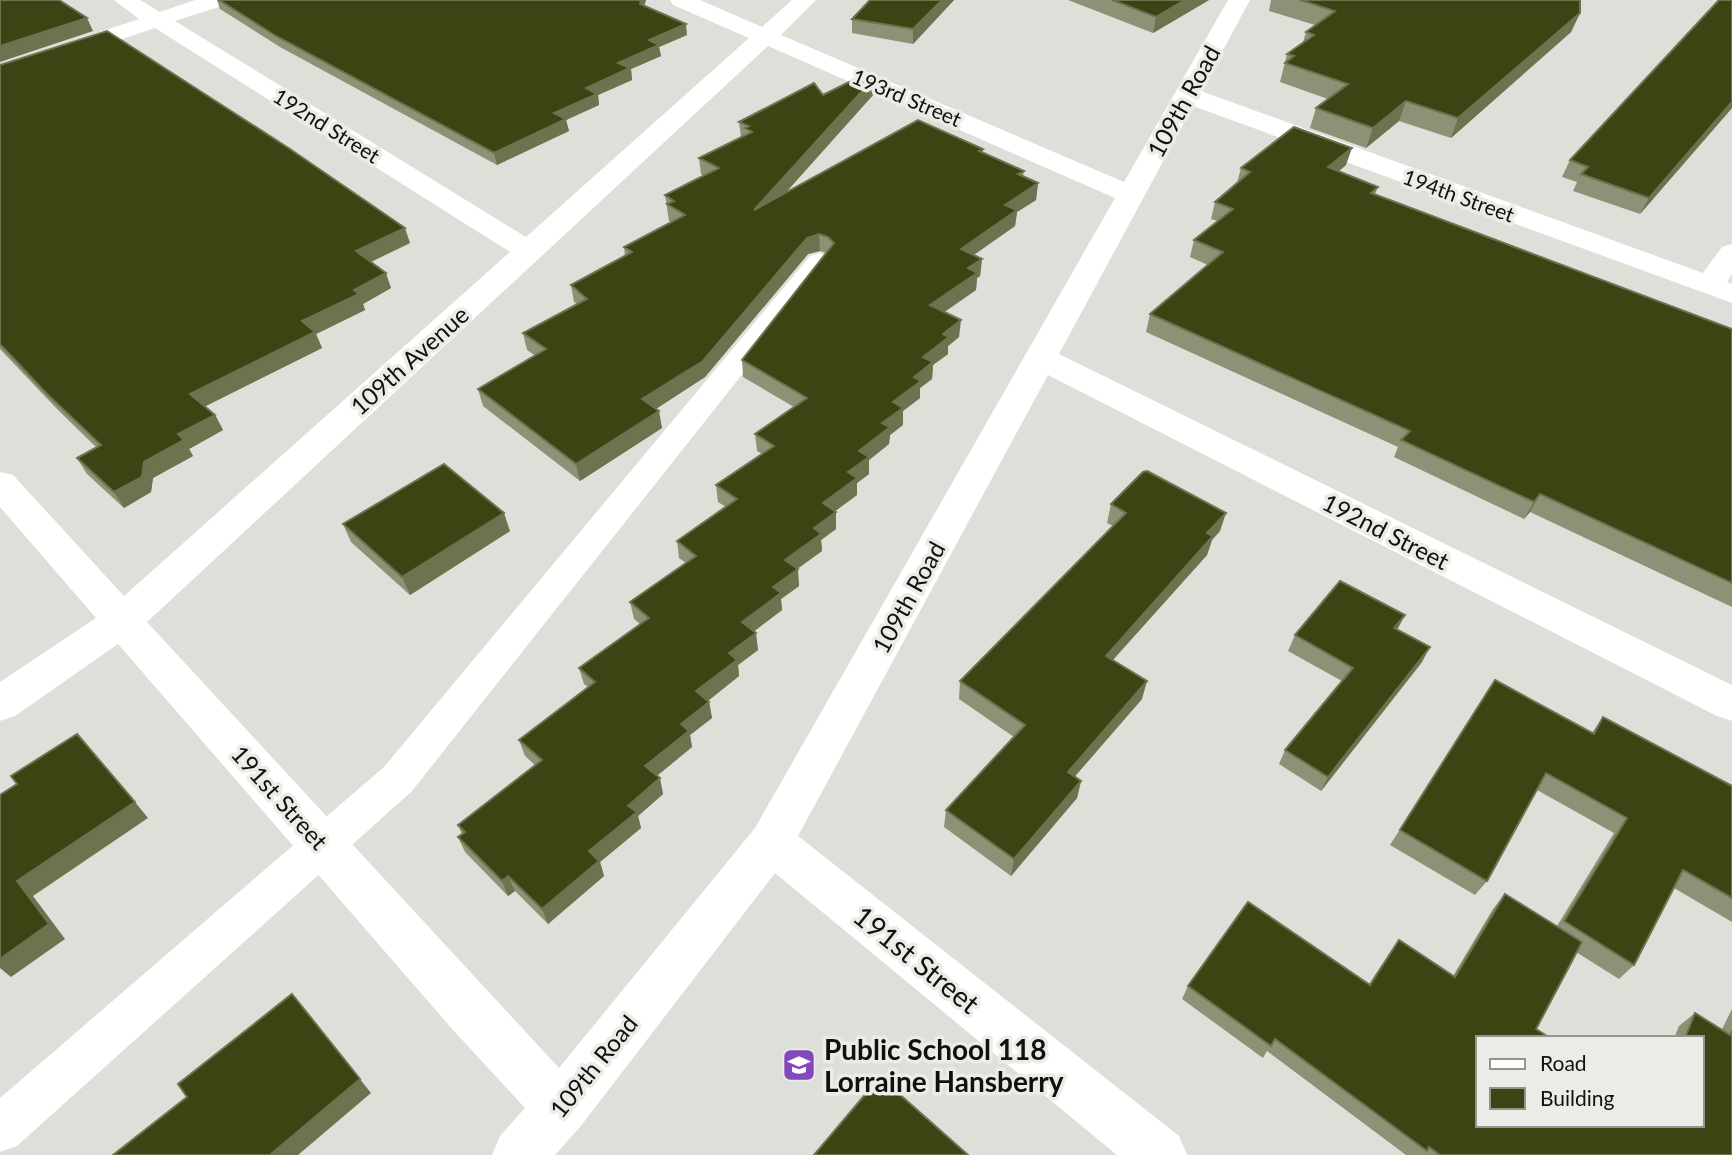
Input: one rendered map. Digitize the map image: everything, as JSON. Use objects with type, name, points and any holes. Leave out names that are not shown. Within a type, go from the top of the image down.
[{"type":"street","name":"192nd Street","points":[[125,0],[529,251]]},
{"type":"street","points":[[0,73],[216,0]]},
{"type":"street","name":"193rd Street","points":[[681,0],[1132,195]]},
{"type":"street","name":"109th Avenue","points":[[0,704],[122,621],[805,0]]},
{"type":"street","name":"109th Road","points":[[519,1155],[561,1108],[771,842],[1239,0]]},
{"type":"street","name":"194th Street","points":[[1187,95],[1720,290]]},
{"type":"street","points":[[1720,290],[1732,253]]},
{"type":"street","name":"192nd Street","points":[[1040,358],[1732,704]]},
{"type":"street","name":"191st Street","points":[[0,484],[471,1012],[561,1108]]},
{"type":"street","name":"191st Street","points":[[771,842],[1160,1155]]},
{"type":"lane","points":[[0,1129],[398,779],[819,261]]},
{"type":"building","points":[[0,0],[59,0],[87,18],[0,46]]},
{"type":"building","points":[[219,0],[641,0],[640,4],[686,24],[649,40],[659,45],[618,63],[630,68],[586,88],[597,94],[554,113],[566,119],[494,153],[276,36]]},
{"type":"building","points":[[870,0],[942,0],[913,29],[852,19]]},
{"type":"building","points":[[1112,0],[1185,0],[1156,17]]},
{"type":"building","points":[[1300,0],[1580,0],[1580,13],[1458,118],[1406,101],[1373,128],[1316,108],[1348,84],[1285,63],[1294,56],[1287,54],[1314,35],[1306,32],[1335,11]]},
{"type":"building","points":[[1719,0],[1732,0],[1732,102],[1649,198],[1581,174],[1588,167],[1570,160]]},
{"type":"building","points":[[107,31],[290,149],[405,228],[356,251],[386,273],[354,290],[359,294],[302,321],[315,332],[190,394],[215,415],[178,434],[184,440],[144,462],[142,477],[114,492],[77,458],[101,445],[48,395],[0,344],[0,65]]},
{"type":"building","points":[[863,75],[873,79],[754,210],[918,120],[983,149],[979,151],[1024,171],[1018,174],[1038,183],[1005,205],[1017,210],[961,249],[982,259],[968,268],[977,273],[930,305],[961,320],[943,334],[949,337],[923,357],[933,362],[914,377],[921,381],[893,402],[903,408],[882,423],[890,427],[859,451],[869,457],[848,472],[857,478],[823,503],[836,512],[814,528],[821,534],[785,560],[798,569],[773,587],[781,593],[742,622],[756,633],[729,653],[737,660],[696,691],[709,702],[681,724],[689,731],[645,766],[660,778],[628,806],[637,812],[589,851],[599,861],[542,909],[508,876],[502,881],[458,837],[465,832],[458,825],[542,760],[519,740],[595,682],[579,668],[649,618],[630,602],[696,556],[677,541],[737,499],[716,485],[774,446],[755,434],[807,398],[742,360],[834,243],[819,234],[807,238],[703,361],[642,399],[659,411],[576,464],[478,389],[546,349],[523,333],[587,299],[571,285],[632,252],[624,247],[685,215],[667,204],[674,201],[665,195],[719,168],[699,158],[752,132],[745,128],[749,126],[739,122],[814,83],[823,95]]},
{"type":"building","points":[[1294,127],[1352,148],[1328,167],[1378,187],[1371,193],[1732,329],[1732,583],[1540,494],[1534,502],[1401,440],[1410,431],[1150,314],[1223,252],[1194,240],[1233,209],[1215,202],[1250,172],[1241,168]]},
{"type":"building","points":[[444,464],[504,513],[402,577],[343,524]]},
{"type":"building","points":[[1147,471],[1226,513],[1207,533],[1213,536],[1106,656],[1147,681],[1068,772],[1081,781],[1014,859],[946,810],[1025,725],[960,681],[1126,513],[1111,504]]},
{"type":"building","points":[[1340,581],[1405,615],[1394,628],[1430,647],[1328,777],[1285,750],[1353,668],[1295,635]]},
{"type":"building","points":[[1495,680],[1594,734],[1603,717],[1732,786],[1732,898],[1683,870],[1634,965],[1564,921],[1627,818],[1546,773],[1487,881],[1400,830]]},
{"type":"building","points":[[77,734],[135,802],[17,881],[49,924],[0,959],[0,795],[17,784],[11,776]]},
{"type":"building","points":[[1505,894],[1582,942],[1536,1029],[1547,1036],[1476,1036],[1476,1127],[1704,1127],[1704,1036],[1686,1036],[1695,1013],[1730,1035],[1732,1031],[1732,1155],[1440,1155],[1429,1147],[1427,1151],[1275,1039],[1271,1046],[1188,986],[1248,902],[1370,985],[1399,940],[1455,977]]},
{"type":"building","points":[[292,994],[360,1079],[270,1155],[113,1155],[187,1097],[178,1084]]},
{"type":"building","points":[[880,1077],[968,1155],[814,1155]]},
{"type":"place","name":"Public School 118 Lorraine Hansberry","points":[[799,1065]]}]
